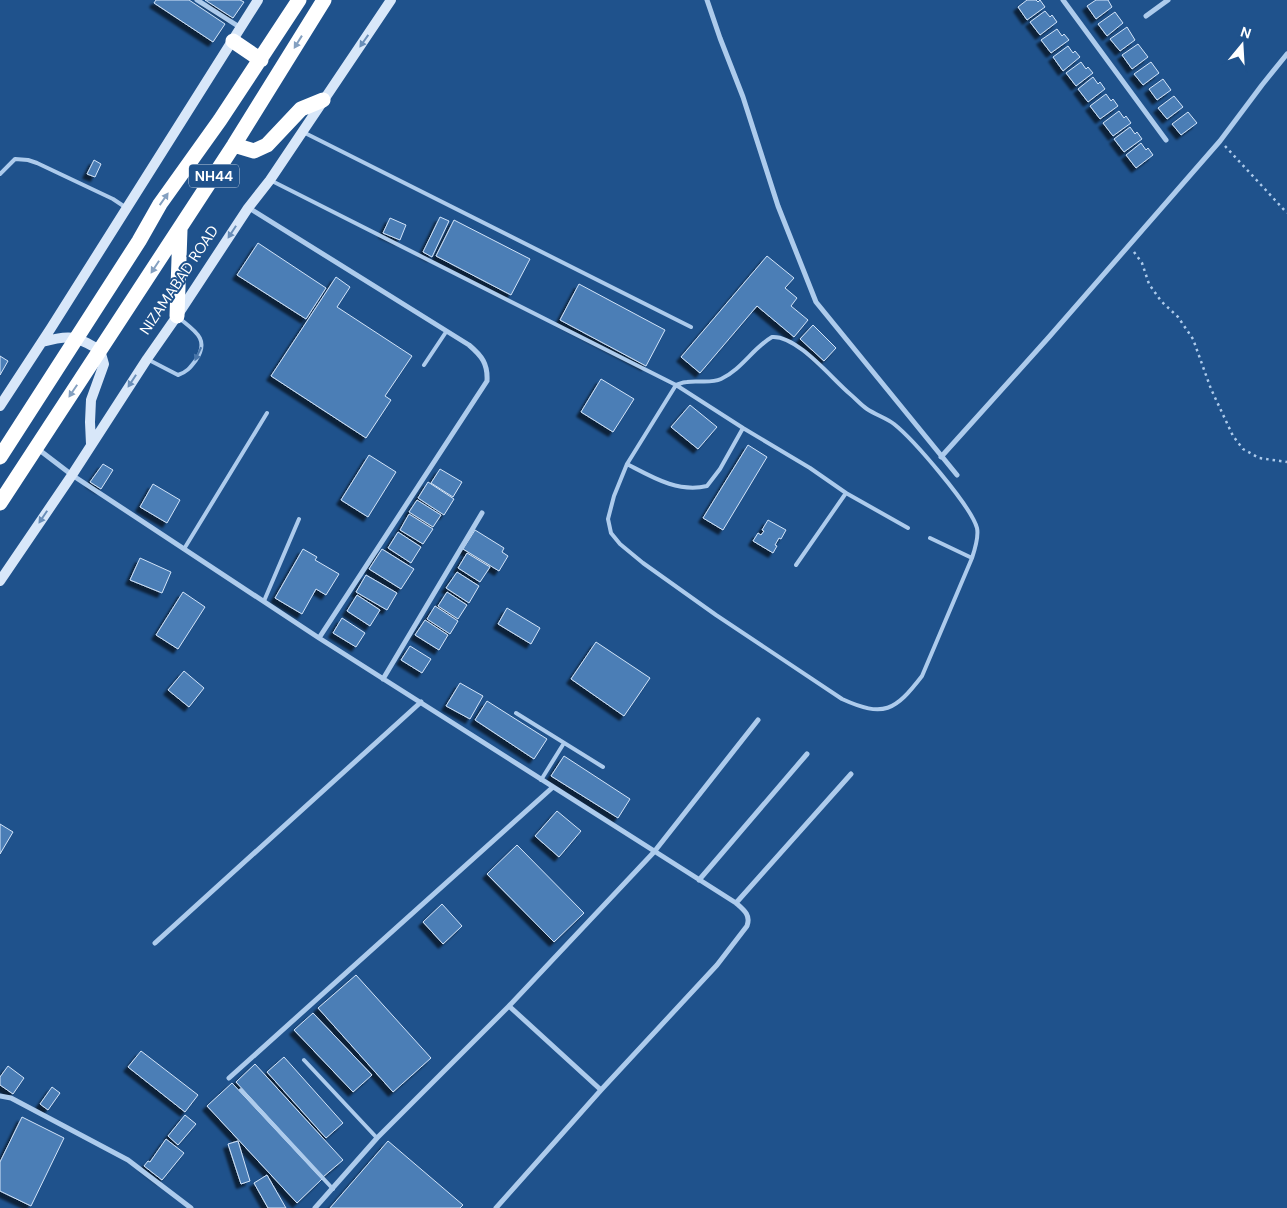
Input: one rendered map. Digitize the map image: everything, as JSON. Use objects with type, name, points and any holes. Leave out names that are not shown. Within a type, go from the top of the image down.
[{"type":"highway","name":"NH44","points":[[0,457],[78,338],[160,204],[261,60],[299,0]]},
{"type":"highway","name":"NIZAMABAD ROAD","points":[[0,503],[234,145],[324,0]]},
{"type":"highway","points":[[233,41],[261,60]]},
{"type":"highway","points":[[234,145],[254,151],[268,145],[286,123],[301,109],[323,100]]},
{"type":"highway","points":[[177,316],[180,228]]},
{"type":"highway","points":[[98,306],[100,320],[103,323],[119,322]]},
{"type":"main road","points":[[0,406],[242,28],[258,0]]},
{"type":"main road","name":"NIZAMABAD ROAD","points":[[0,581],[248,208],[270,180],[301,131],[391,0]]},
{"type":"main road","points":[[42,342],[63,336],[78,338],[100,350],[104,364],[91,400],[91,444]]},
{"type":"street","points":[[197,0],[242,28]]},
{"type":"street","points":[[707,0],[743,97],[778,206],[816,302],[957,475]]},
{"type":"street","points":[[1063,0],[1166,140]]},
{"type":"street","points":[[1146,16],[1168,0]]},
{"type":"street","points":[[941,457],[1220,141],[1287,54]]},
{"type":"street","points":[[248,208],[446,332],[470,345],[480,354],[486,364],[487,381],[319,638]]},
{"type":"street","points":[[36,447],[72,475],[264,602],[541,780],[593,811],[736,903],[746,912],[749,920],[747,926],[717,965],[601,1090],[496,1208]]},
{"type":"street","points":[[384,679],[482,513]]},
{"type":"street","points":[[156,943],[421,702]]},
{"type":"street","points":[[315,1208],[377,1138],[509,1006],[654,852],[758,720]]},
{"type":"street","points":[[698,880],[807,754]]},
{"type":"street","points":[[736,903],[851,774]]},
{"type":"street","points":[[229,1078],[553,787]]},
{"type":"street","points":[[509,1006],[601,1090]]},
{"type":"street","points":[[0,1096],[11,1098],[128,1160],[190,1208]]},
{"type":"lane","points":[[301,131],[691,327]]},
{"type":"lane","points":[[0,174],[15,160],[28,160],[113,199],[127,208]]},
{"type":"lane","points":[[270,180],[676,386],[810,468],[846,493],[908,528]]},
{"type":"lane","points":[[147,359],[178,375],[189,370],[200,353],[202,340],[196,331],[177,316]]},
{"type":"lane","points":[[424,365],[446,332]]},
{"type":"lane","points":[[778,337],[804,350],[833,380],[866,408],[894,424],[927,458],[967,509],[977,528],[977,542],[972,558],[922,676],[891,708],[879,710],[861,707],[842,698],[716,615],[642,563],[610,533],[608,519],[614,496],[627,464],[676,386],[686,382],[714,381],[722,378],[736,370],[765,341],[772,338],[778,337]]},
{"type":"lane","points":[[184,549],[267,413]]},
{"type":"lane","points":[[627,464],[659,480],[680,487],[694,489],[707,486],[720,469],[742,428]]},
{"type":"lane","points":[[796,565],[846,493]]},
{"type":"lane","points":[[264,602],[299,519]]},
{"type":"lane","points":[[930,538],[972,558]]},
{"type":"lane","points":[[516,713],[603,767]]},
{"type":"lane","points":[[541,780],[564,743]]},
{"type":"lane","points":[[304,1060],[377,1138]]},
{"type":"lane","points":[[241,1090],[333,1189]]},
{"type":"path","points":[[1220,141],[1287,213]]},
{"type":"path","points":[[1129,245],[1142,263],[1149,284],[1161,300],[1178,317],[1193,339],[1212,389],[1234,436],[1243,450],[1259,458],[1287,462]]},
{"type":"building","points":[[156,0],[189,0],[225,24],[213,42],[154,3]]},
{"type":"building","points":[[205,0],[240,0],[244,2],[233,18]]},
{"type":"building","points":[[1027,0],[1036,0],[1038,2],[1040,0],[1045,7],[1027,20],[1018,7]]},
{"type":"building","points":[[1096,0],[1108,0],[1112,7],[1096,19],[1087,6]]},
{"type":"building","points":[[1045,11],[1050,17],[1052,15],[1057,22],[1040,35],[1030,22]]},
{"type":"building","points":[[1115,12],[1123,23],[1107,36],[1098,24]]},
{"type":"building","points":[[1127,27],[1135,40],[1120,51],[1110,39]]},
{"type":"building","points":[[1057,29],[1062,36],[1064,34],[1069,40],[1051,53],[1041,40]]},
{"type":"building","points":[[1138,44],[1148,57],[1132,69],[1122,55]]},
{"type":"building","points":[[1068,46],[1073,53],[1075,51],[1080,57],[1063,71],[1053,57]]},
{"type":"building","points":[[1081,62],[1086,69],[1088,67],[1093,73],[1076,86],[1066,73]]},
{"type":"building","points":[[1151,62],[1159,73],[1143,85],[1134,74]]},
{"type":"building","points":[[1093,77],[1105,89],[1088,102],[1078,89]]},
{"type":"building","points":[[1163,79],[1171,90],[1157,100],[1149,89]]},
{"type":"building","points":[[1106,94],[1118,106],[1100,119],[1090,106]]},
{"type":"building","points":[[1174,96],[1183,107],[1167,119],[1158,108]]},
{"type":"building","points":[[1119,111],[1131,123],[1113,136],[1103,123]]},
{"type":"building","points":[[1188,112],[1197,123],[1181,135],[1172,124]]},
{"type":"building","points":[[1130,127],[1142,139],[1124,152],[1114,139]]},
{"type":"building","points":[[1141,143],[1153,155],[1136,168],[1126,155]]},
{"type":"building","points":[[94,160],[101,164],[95,177],[87,174]]},
{"type":"building","points":[[440,217],[449,221],[432,257],[423,252]]},
{"type":"building","points":[[390,218],[406,225],[400,240],[383,233]]},
{"type":"building","points":[[454,220],[530,259],[511,295],[436,256]]},
{"type":"building","points":[[258,243],[326,288],[306,319],[237,275]]},
{"type":"building","points":[[767,256],[794,278],[785,288],[797,298],[791,306],[808,320],[794,337],[757,306],[700,373],[681,357]]},
{"type":"building","points":[[336,277],[350,287],[337,307],[412,356],[385,396],[391,400],[366,438],[271,376]]},
{"type":"building","points":[[579,284],[665,330],[646,366],[560,320]]},
{"type":"building","points":[[813,325],[836,348],[824,361],[800,339]]},
{"type":"building","points":[[0,356],[8,361],[0,375]]},
{"type":"building","points":[[601,379],[634,399],[613,432],[581,412]]},
{"type":"building","points":[[690,405],[717,427],[698,449],[671,427]]},
{"type":"building","points":[[748,445],[767,457],[723,530],[703,518]]},
{"type":"building","points":[[369,455],[396,472],[368,517],[341,500]]},
{"type":"building","points":[[103,464],[113,470],[101,489],[90,482]]},
{"type":"building","points":[[440,469],[462,482],[453,497],[431,483]]},
{"type":"building","points":[[428,482],[454,499],[444,515],[418,498]]},
{"type":"building","points":[[153,484],[180,500],[167,523],[140,507]]},
{"type":"building","points":[[417,500],[441,515],[433,527],[409,512]]},
{"type":"building","points":[[409,514],[433,529],[423,544],[400,530]]},
{"type":"building","points":[[768,520],[786,530],[775,545],[777,546],[773,553],[753,541],[758,533],[761,535],[764,531],[762,530]]},
{"type":"building","points":[[475,530],[504,548],[502,552],[508,556],[499,571],[463,549]]},
{"type":"building","points":[[398,532],[421,547],[411,563],[388,548]]},
{"type":"building","points":[[303,549],[317,557],[315,560],[339,574],[326,595],[316,589],[302,614],[275,598]]},
{"type":"building","points":[[382,549],[414,569],[401,589],[369,569]]},
{"type":"building","points":[[467,553],[490,567],[480,582],[458,568]]},
{"type":"building","points":[[140,558],[171,572],[162,593],[130,580]]},
{"type":"building","points":[[457,572],[479,586],[469,603],[446,588]]},
{"type":"building","points":[[366,575],[397,593],[387,610],[356,592]]},
{"type":"building","points":[[183,592],[205,607],[178,649],[156,635]]},
{"type":"building","points":[[447,592],[467,605],[458,619],[438,606]]},
{"type":"building","points":[[357,595],[380,610],[370,626],[347,611]]},
{"type":"building","points":[[435,606],[458,621],[450,634],[427,619]]},
{"type":"building","points":[[507,608],[540,628],[531,644],[498,624]]},
{"type":"building","points":[[342,618],[365,633],[356,647],[333,633]]},
{"type":"building","points":[[425,620],[448,635],[439,650],[415,635]]},
{"type":"building","points":[[596,642],[650,678],[624,716],[571,679]]},
{"type":"building","points":[[410,646],[431,659],[422,673],[401,660]]},
{"type":"building","points":[[184,671],[204,688],[189,707],[168,690]]},
{"type":"building","points":[[460,683],[483,696],[470,719],[446,706]]},
{"type":"building","points":[[487,701],[547,739],[534,759],[475,720]]},
{"type":"building","points":[[564,756],[630,799],[618,818],[551,776]]},
{"type":"building","points":[[557,811],[581,831],[559,857],[535,836]]},
{"type":"building","points":[[0,824],[13,832],[0,854]]},
{"type":"building","points":[[517,845],[584,913],[554,942],[487,874]]},
{"type":"building","points":[[442,904],[462,926],[443,944],[423,922]]},
{"type":"building","points":[[356,975],[431,1058],[393,1092],[318,1008]]},
{"type":"building","points":[[313,1013],[372,1075],[353,1092],[294,1030]]},
{"type":"building","points":[[141,1051],[198,1095],[185,1112],[128,1067]]},
{"type":"building","points":[[284,1057],[343,1123],[326,1138],[267,1072]]},
{"type":"building","points":[[255,1064],[343,1160],[323,1177],[236,1082]]},
{"type":"building","points":[[8,1066],[24,1078],[13,1094],[0,1085],[0,1077]]},
{"type":"building","points":[[232,1083],[322,1179],[297,1203],[207,1106]]},
{"type":"building","points":[[52,1087],[60,1093],[48,1110],[40,1104]]},
{"type":"building","points":[[185,1115],[196,1124],[178,1145],[168,1136]]},
{"type":"building","points":[[22,1117],[64,1138],[31,1206],[0,1191],[0,1162]]},
{"type":"building","points":[[166,1139],[184,1153],[162,1180],[144,1166],[148,1161],[150,1162]]},
{"type":"building","points":[[238,1141],[250,1181],[241,1184],[228,1144]]},
{"type":"building","points":[[388,1141],[463,1205],[460,1208],[330,1208]]},
{"type":"building","points":[[267,1175],[286,1208],[268,1208],[254,1183]]}]
